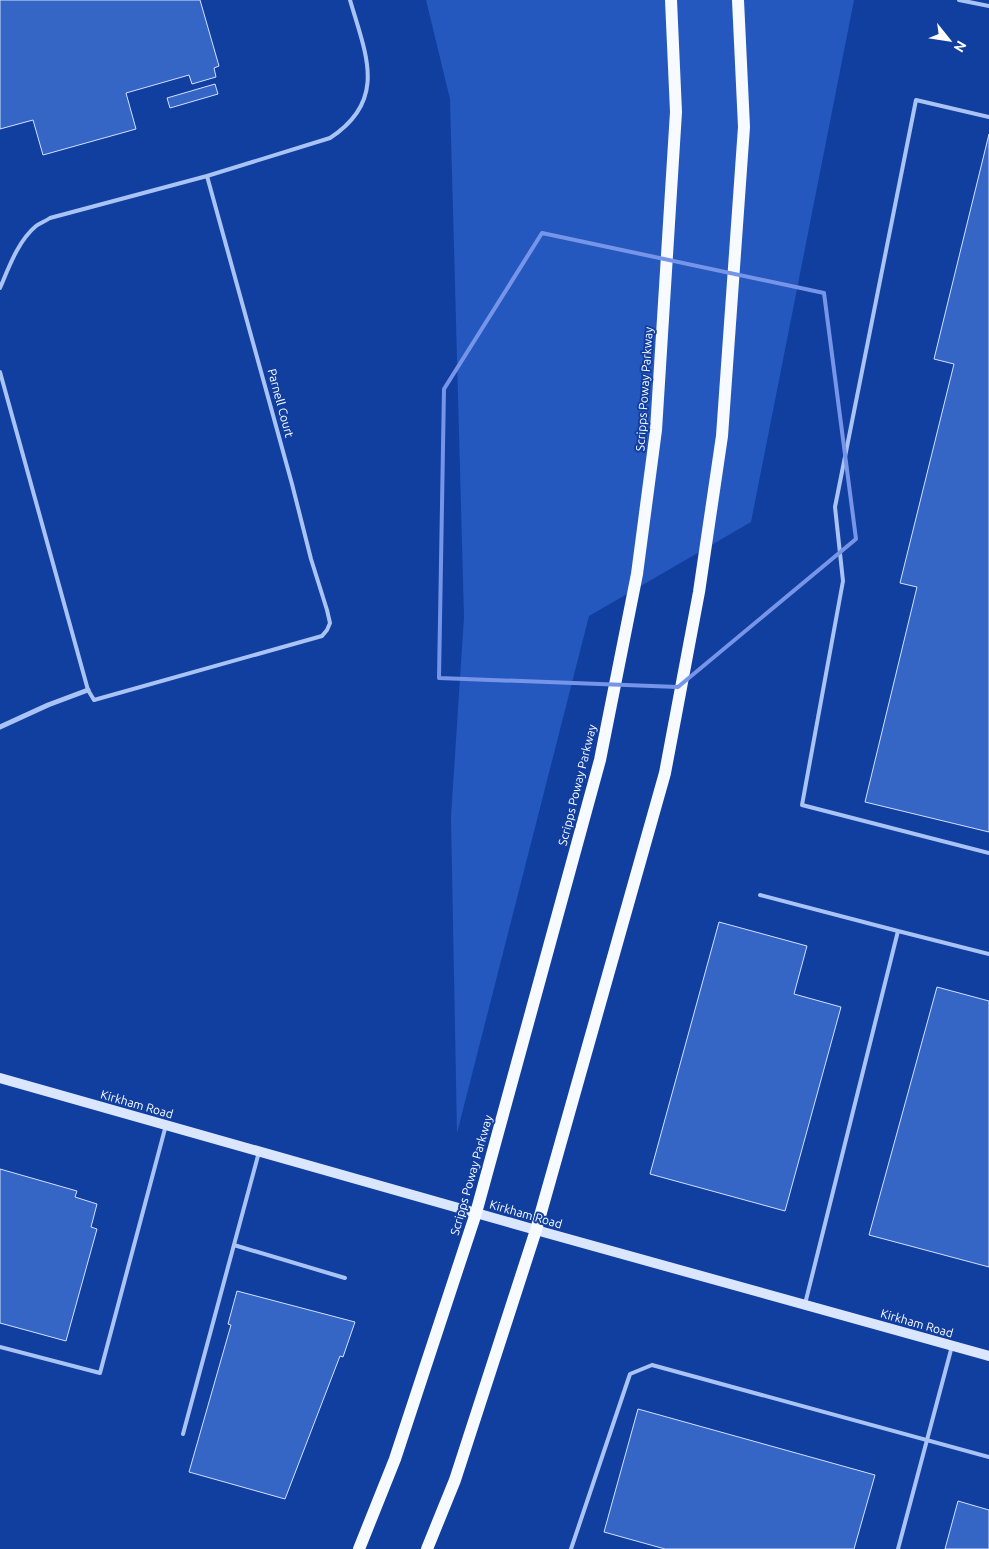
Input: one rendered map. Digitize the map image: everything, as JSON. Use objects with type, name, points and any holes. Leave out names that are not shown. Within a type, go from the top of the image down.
[{"type":"main road","name":"Scripps Poway Parkway","points":[[359,1549],[395,1458],[476,1213],[600,760],[637,574],[656,430],[675,122],[671,0]]},
{"type":"main road","points":[[427,1549],[455,1480],[536,1230],[665,773],[699,592],[722,436],[743,137],[738,0]]},
{"type":"main road","name":"Kirkham Road","points":[[0,1078],[989,1356]]},
{"type":"street","points":[[0,728],[48,705],[88,690]]},
{"type":"lane","points":[[0,288],[24,241],[36,226],[50,218],[207,176],[330,138],[345,128],[357,114],[365,98],[368,77],[365,54],[350,0]]},
{"type":"lane","points":[[959,0],[989,6]]},
{"type":"lane","points":[[989,117],[916,100],[835,506],[843,581],[802,805],[989,853]]},
{"type":"lane","name":"Parnell Court","points":[[88,690],[94,700],[102,699],[322,636],[330,623],[207,176]]},
{"type":"lane","points":[[0,372],[88,690]]},
{"type":"lane","points":[[760,895],[989,954]]},
{"type":"lane","points":[[805,1304],[898,931]]},
{"type":"lane","points":[[0,1346],[100,1374],[166,1125]]},
{"type":"lane","points":[[183,1434],[259,1152]]},
{"type":"lane","points":[[234,1244],[345,1278]]},
{"type":"lane","points":[[898,1549],[952,1345]]},
{"type":"lane","points":[[570,1549],[630,1374],[652,1365],[926,1438],[989,1457]]},
{"type":"highlighted area","points":[[542,233],[824,293],[856,539],[678,687],[439,678],[444,389]]},
{"type":"shaded area","points":[[426,0],[854,0],[751,522],[589,616],[457,1133],[451,817],[464,617],[450,99]]},
{"type":"building","points":[[0,0],[200,0],[219,66],[214,68],[216,77],[192,84],[189,75],[126,93],[136,129],[43,155],[33,120],[0,129]]},
{"type":"building","points":[[215,84],[218,94],[170,108],[167,98]]},
{"type":"building","points":[[989,134],[989,832],[865,802],[917,587],[900,583],[954,364],[934,359]]},
{"type":"building","points":[[719,922],[807,946],[794,994],[841,1007],[785,1211],[650,1174]]},
{"type":"building","points":[[937,987],[989,1001],[989,1267],[869,1235]]},
{"type":"building","points":[[0,1169],[77,1191],[75,1197],[97,1204],[91,1227],[97,1229],[66,1341],[0,1323]]},
{"type":"building","points":[[237,1291],[355,1322],[343,1357],[340,1356],[285,1499],[189,1472],[231,1325],[228,1324]]},
{"type":"building","points":[[638,1409],[875,1475],[854,1549],[665,1549],[604,1532]]},
{"type":"building","points":[[958,1501],[989,1510],[989,1549],[945,1549]]}]
